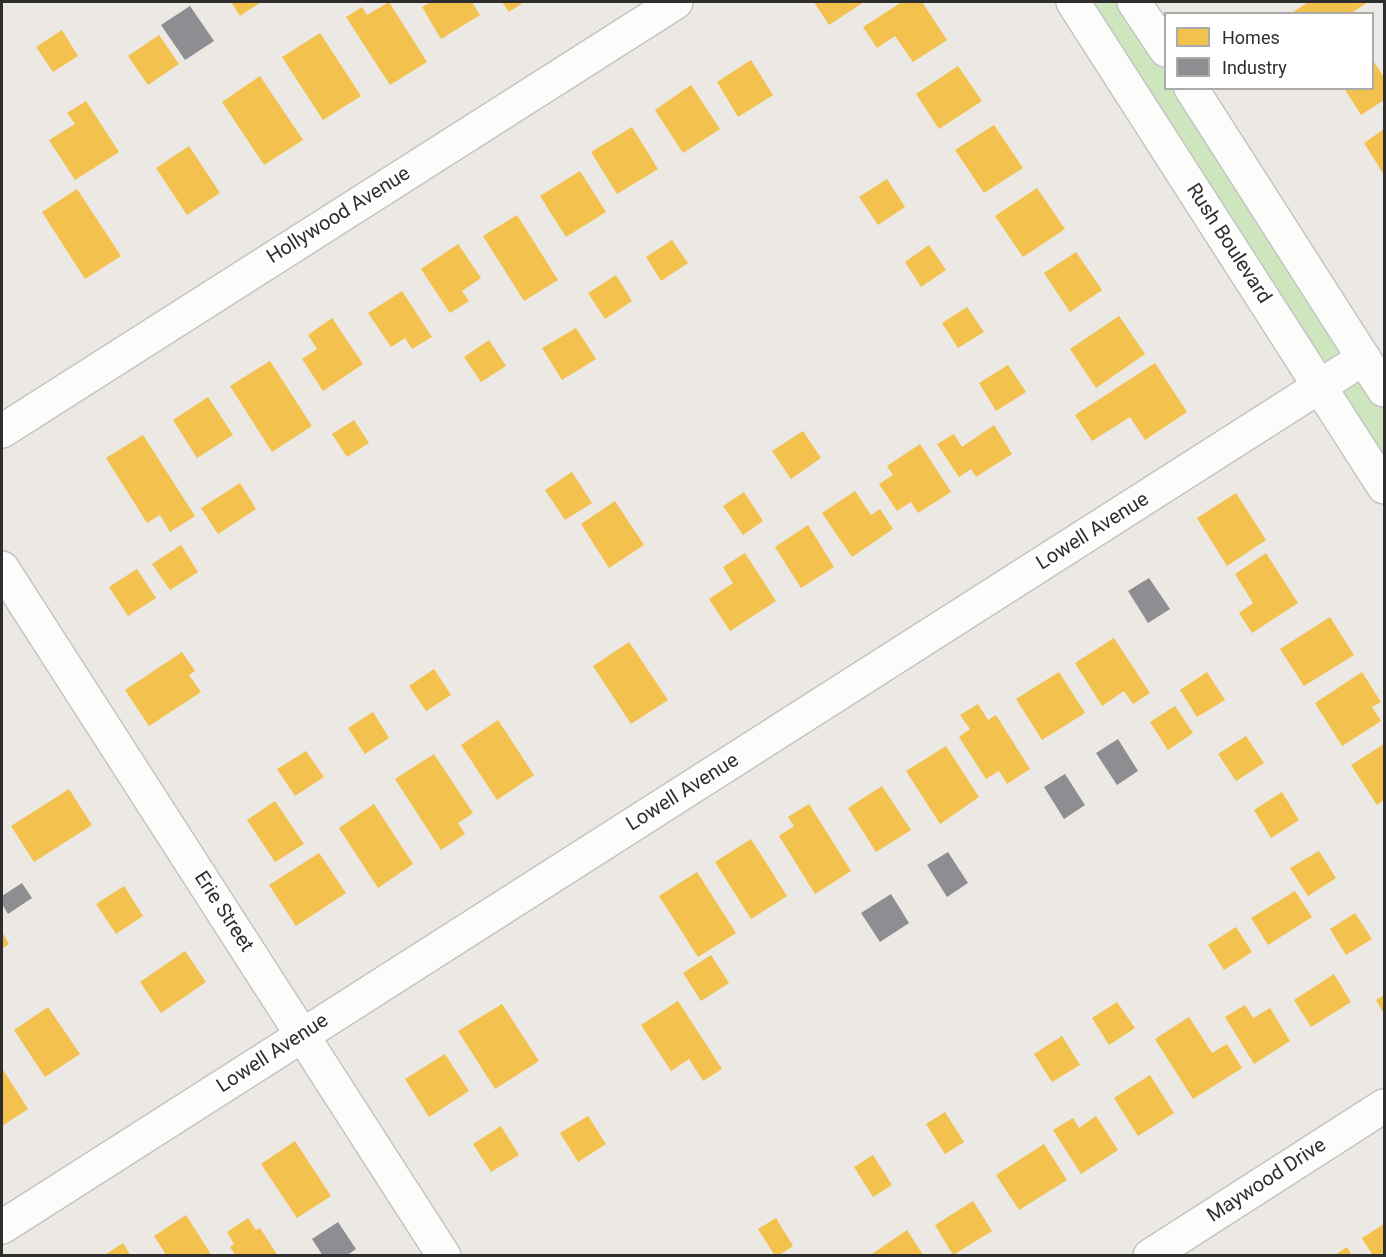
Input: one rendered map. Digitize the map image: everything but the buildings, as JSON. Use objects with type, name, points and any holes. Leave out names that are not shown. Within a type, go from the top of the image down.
[{"type":"street","name":"Hollywood Avenue","points":[[2,431],[676,2]]},
{"type":"street","name":"Rush Boulevard","points":[[1072,2],[1384,487]]},
{"type":"street","points":[[1134,2],[1164,47]]},
{"type":"street","points":[[1192,90],[1384,390]]},
{"type":"street","name":"Lowell Avenue","points":[[2,1227],[1364,358]]},
{"type":"street","name":"Erie Street","points":[[2,568],[444,1256]]},
{"type":"street","name":"Maywood Drive","points":[[1150,1256],[1384,1106]]},
{"type":"green space","points":[[1073,2],[1134,2],[1164,48],[1164,90],[1192,90],[1384,390],[1384,487]]}]
